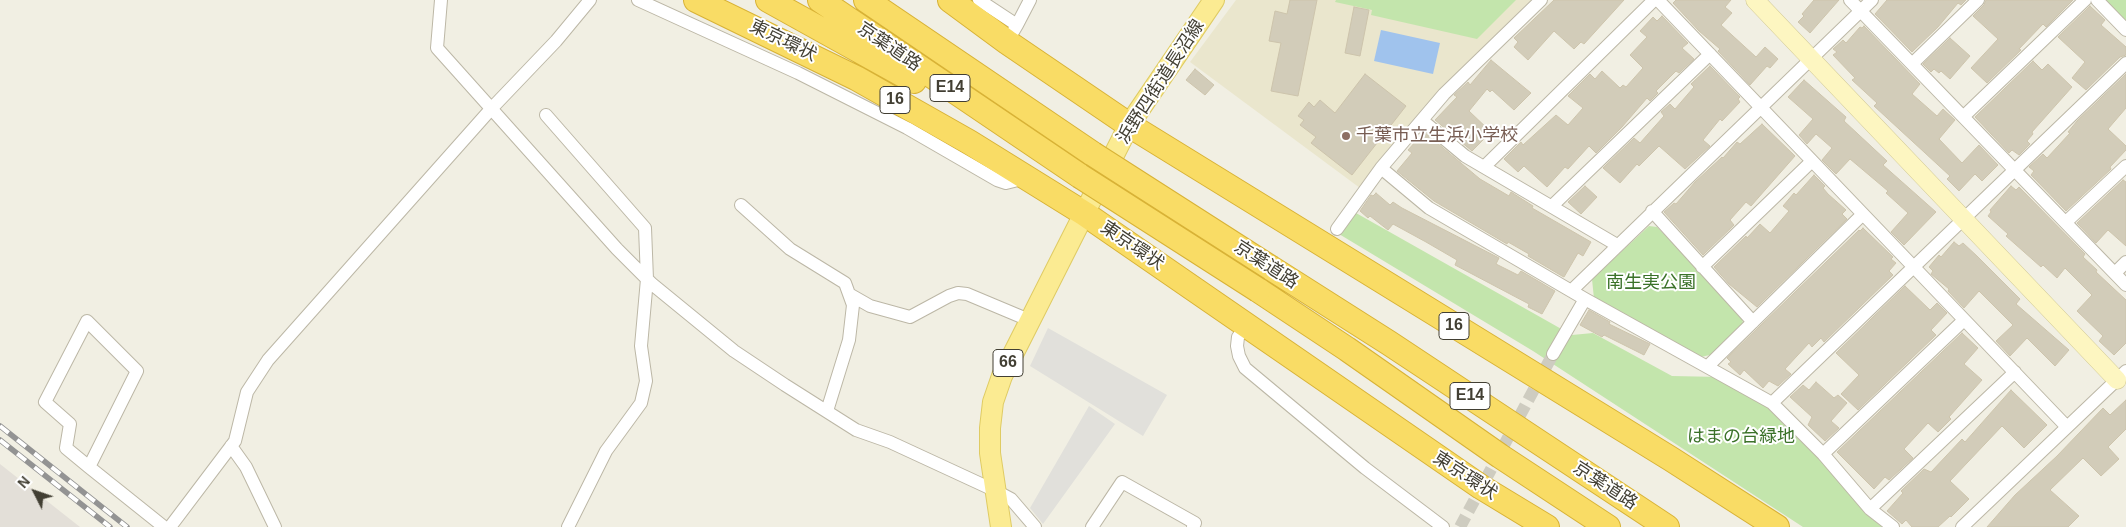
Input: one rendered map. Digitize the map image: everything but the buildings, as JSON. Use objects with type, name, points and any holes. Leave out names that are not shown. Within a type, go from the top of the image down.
[{"type":"highway","name":"東京環状","points":[[696,0],[856,78],[969,142],[1086,214],[1481,488],[1547,527]]},
{"type":"highway","points":[[768,0],[979,119],[1016,133]]},
{"type":"highway","name":"京葉道路","points":[[820,0],[1080,176],[1347,349],[1500,456],[1608,527]]},
{"type":"highway","name":"京葉道路","points":[[866,0],[1093,154],[1397,348],[1667,527]]},
{"type":"highway","points":[[896,0],[1039,103],[1061,132]]},
{"type":"highway","name":"16","points":[[950,0],[1012,34],[1129,125],[1672,459],[1777,527]]},
{"type":"main road","name":"浜野四街道長沼線","points":[[1001,527],[990,453],[990,428],[994,402],[1002,376],[1029,320],[1086,214],[1129,125],[1214,0]]},
{"type":"street","points":[[441,0],[437,48],[647,279],[734,351],[856,430],[890,442],[1011,499],[1035,527]]},
{"type":"street","points":[[170,527],[235,440],[247,392],[268,360],[491,109],[556,41],[590,0]]},
{"type":"street","points":[[638,0],[815,81],[908,128],[997,180],[1006,183],[1026,178]]},
{"type":"street","points":[[979,0],[1012,34],[1030,0]]},
{"type":"street","points":[[1337,229],[1381,168],[1444,94],[1540,0]]},
{"type":"street","points":[[1484,167],[1654,0]]},
{"type":"street","points":[[1658,0],[2067,427]]},
{"type":"street","points":[[1755,0],[1963,219],[2123,379],[2067,427],[1962,527]]},
{"type":"street","points":[[1850,0],[2126,285]]},
{"type":"street","points":[[1571,291],[1872,0]]},
{"type":"street","points":[[1913,63],[1978,0]]},
{"type":"street","points":[[1964,116],[2085,0]]},
{"type":"street","points":[[2097,0],[2126,30]]},
{"type":"street","points":[[1552,206],[1710,54]]},
{"type":"street","points":[[1772,403],[2126,63]]},
{"type":"street","points":[[546,114],[645,228],[647,279],[640,346],[646,381],[641,403],[606,452],[568,527]]},
{"type":"street","points":[[1422,121],[1465,156],[1617,245]]},
{"type":"street","points":[[1702,267],[1812,161]]},
{"type":"street","points":[[2066,222],[2126,166]]},
{"type":"street","points":[[1381,168],[1429,208],[1585,299],[1772,403],[1824,454],[1870,509],[1893,527]]},
{"type":"street","points":[[742,205],[790,250],[845,283],[853,305],[849,340],[827,411]]},
{"type":"street","points":[[1652,211],[1753,322]]},
{"type":"street","points":[[1708,366],[1863,214]]},
{"type":"street","points":[[2115,273],[2126,262]]},
{"type":"street","points":[[849,294],[870,306],[910,317],[948,296],[958,293],[967,294],[1029,320]]},
{"type":"street","points":[[1553,354],[1585,299]]},
{"type":"street","points":[[1824,454],[1964,320]]},
{"type":"street","points":[[89,467],[137,372],[87,321],[45,402],[70,424],[66,448],[89,467],[164,527]]},
{"type":"street","points":[[1246,326],[1238,337],[1237,346],[1239,356],[1245,368],[1365,468],[1443,527]]},
{"type":"street","points":[[1870,509],[2014,372]]},
{"type":"street","points":[[231,446],[246,467],[275,527]]},
{"type":"street","points":[[1092,527],[1122,482],[1195,523],[1193,527]]},
{"type":"street","points":[[1481,488],[1530,527]]},
{"type":"shaded area","name":"千葉市立生浜小学校","points":[[1236,0],[1534,0],[1360,188],[1190,62]]},
{"type":"shaded area","points":[[1048,328],[1167,395],[1143,436],[1030,366]]},
{"type":"shaded area","points":[[1089,406],[1115,424],[1043,524],[1030,508]]},
{"type":"shaded area","points":[[0,464],[80,527],[0,527]]},
{"type":"green space","points":[[1336,0],[1516,0],[1477,39],[1371,15],[1372,10],[1335,2]]},
{"type":"green space","points":[[2101,0],[2126,0],[2126,26]]},
{"type":"green space","name":"はまの台緑地","points":[[1356,213],[1572,335],[1593,333],[1672,376],[1721,377],[1768,405],[1821,456],[1864,512],[1882,527],[1803,527],[1533,351],[1339,234]]},
{"type":"green space","name":"南生実公園","points":[[1649,226],[1657,227],[1742,315],[1743,324],[1714,354],[1701,357],[1594,299],[1592,279]]},
{"type":"water","points":[[1381,30],[1440,43],[1433,74],[1374,61]]},
{"type":"tunnel","points":[[1460,527],[1553,354]]},
{"type":"railway","points":[[0,426],[127,527]]},
{"type":"railway","points":[[0,440],[110,527]]},
{"type":"place","name":"千葉市立生浜小学校","points":[[1346,136]]}]
